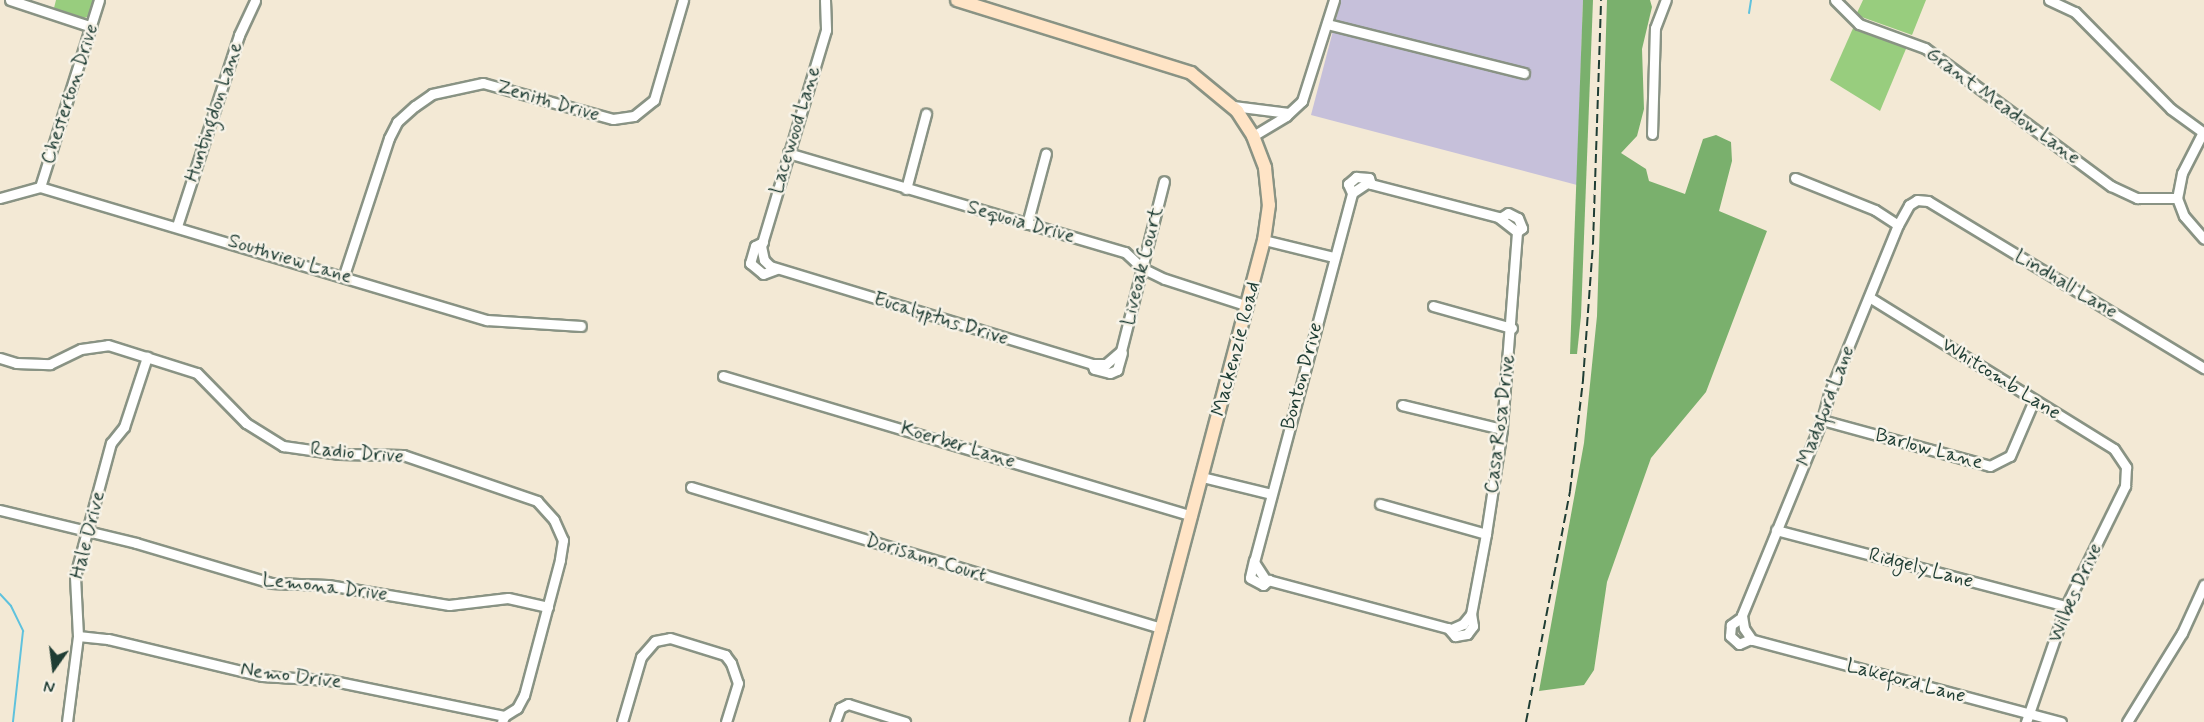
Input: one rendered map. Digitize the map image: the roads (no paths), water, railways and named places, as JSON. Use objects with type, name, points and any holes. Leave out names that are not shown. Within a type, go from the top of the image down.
[{"type":"main road","name":"Mackenzie Road","points":[[962,1],[1180,68],[1209,85],[1233,106],[1253,136],[1268,192],[1264,240],[1248,306],[1137,722]]},
{"type":"street","points":[[9,0],[92,27]]},
{"type":"street","name":"Chesterton Drive","points":[[40,187],[99,0]]},
{"type":"street","name":"Huntingdon Lane","points":[[177,226],[239,35],[255,0]]},
{"type":"street","name":"Zenith Drive","points":[[344,275],[389,138],[397,122],[415,106],[450,88],[483,83],[613,119],[634,116],[654,100],[683,0]]},
{"type":"street","name":"Lacewood Lane","points":[[764,260],[763,242],[826,30],[825,0]]},
{"type":"street","points":[[1253,136],[1289,113],[1305,93],[1334,0]]},
{"type":"street","points":[[1652,134],[1655,28],[1666,0]]},
{"type":"street","name":"Grant Meadow Lane","points":[[1835,0],[1859,24],[1925,48],[2111,186],[2138,198],[2177,198]]},
{"type":"street","points":[[2049,0],[2075,12],[2172,109],[2203,133],[2182,172],[2177,198],[2184,216],[2204,239]]},
{"type":"street","points":[[1327,24],[1524,73]]},
{"type":"street","points":[[1233,106],[1289,113]]},
{"type":"street","points":[[906,189],[926,114]]},
{"type":"street","name":"Sequoia Drive","points":[[788,153],[1125,252],[1142,268],[1202,293],[1248,306]]},
{"type":"street","points":[[1027,224],[1046,153]]},
{"type":"street","points":[[1795,178],[1875,210],[1898,225]]},
{"type":"street","name":"Liveoak Court","points":[[1092,364],[1094,369],[1110,373],[1121,362],[1121,351],[1164,182]]},
{"type":"street","name":"Casa Rosa Drive","points":[[1355,190],[1371,184],[1500,218],[1517,232],[1512,328],[1502,429],[1471,614],[1473,626],[1467,634],[1455,636],[1448,628]]},
{"type":"street","points":[[0,198],[40,187]]},
{"type":"street","name":"Southview Lane","points":[[40,187],[344,275],[487,320],[581,326]]},
{"type":"street","name":"Bonton Drive","points":[[1355,190],[1333,257],[1254,560],[1257,572],[1269,580],[1448,628],[1463,624]]},
{"type":"street","name":"Madaford Lane","points":[[1751,639],[1743,628],[1742,617],[1898,225],[1909,205],[1917,200],[1928,201]]},
{"type":"street","name":"Lindhall Lane","points":[[1928,201],[2204,368]]},
{"type":"street","points":[[1264,240],[1333,257]]},
{"type":"street","name":"Eucalyptus Drive","points":[[763,242],[754,246],[750,262],[763,274],[777,269]]},
{"type":"street","name":"Eucalyptus Drive","points":[[764,260],[777,269],[1092,364],[1106,364]]},
{"type":"street","name":"Whitcomb Lane","points":[[1869,297],[2115,449],[2126,467]]},
{"type":"street","points":[[1433,306],[1512,328]]},
{"type":"street","name":"Radio Drive","points":[[0,358],[16,363],[50,364],[81,349],[108,345],[197,373],[246,423],[265,438],[284,446],[339,454],[403,455],[537,501],[554,520],[563,540],[548,608],[524,695],[517,708],[503,719]]},
{"type":"street","name":"Liveoak Court","points":[[1106,364],[1121,351]]},
{"type":"street","name":"Hale Drive","points":[[67,722],[78,636],[75,576],[111,443],[123,427],[147,357]]},
{"type":"street","name":"Koerber Lane","points":[[723,376],[1192,516]]},
{"type":"street","name":"Barlow Lane","points":[[1822,420],[1990,466],[2010,456],[2034,400]]},
{"type":"street","points":[[1402,405],[1502,429]]},
{"type":"street","name":"Wilbes Drive","points":[[2027,717],[2066,606],[2125,486],[2126,467]]},
{"type":"street","points":[[1202,477],[1270,494]]},
{"type":"street","name":"Dorisann Court","points":[[691,487],[1162,627]]},
{"type":"street","points":[[1380,504],[1486,534]]},
{"type":"street","name":"Lemona Drive","points":[[0,510],[86,530],[271,583],[328,585],[449,605],[508,598],[548,608]]},
{"type":"street","name":"Ridgely Lane","points":[[1776,530],[2066,606]]},
{"type":"street","points":[[2127,722],[2182,633],[2204,585]]},
{"type":"street","name":"Casa Rosa Drive","points":[[1463,624],[1471,614]]},
{"type":"street","name":"Lakeford Lane","points":[[1742,617],[1731,625],[1731,636],[1739,644],[1751,639],[2027,717],[2061,722]]},
{"type":"street","name":"Nemo Drive","points":[[78,636],[108,639],[262,676],[329,680],[503,719]]},
{"type":"street","points":[[622,722],[641,657],[655,641],[670,638],[725,655],[738,683],[726,722]]},
{"type":"street","points":[[835,722],[840,708],[856,705],[905,722]]},
{"type":"waterway","points":[[1749,13],[1751,0]]},
{"type":"waterway","points":[[0,594],[11,606],[23,631],[13,722]]},
{"type":"railway","points":[[1526,722],[1570,491],[1583,380],[1593,244],[1601,0]]}]
